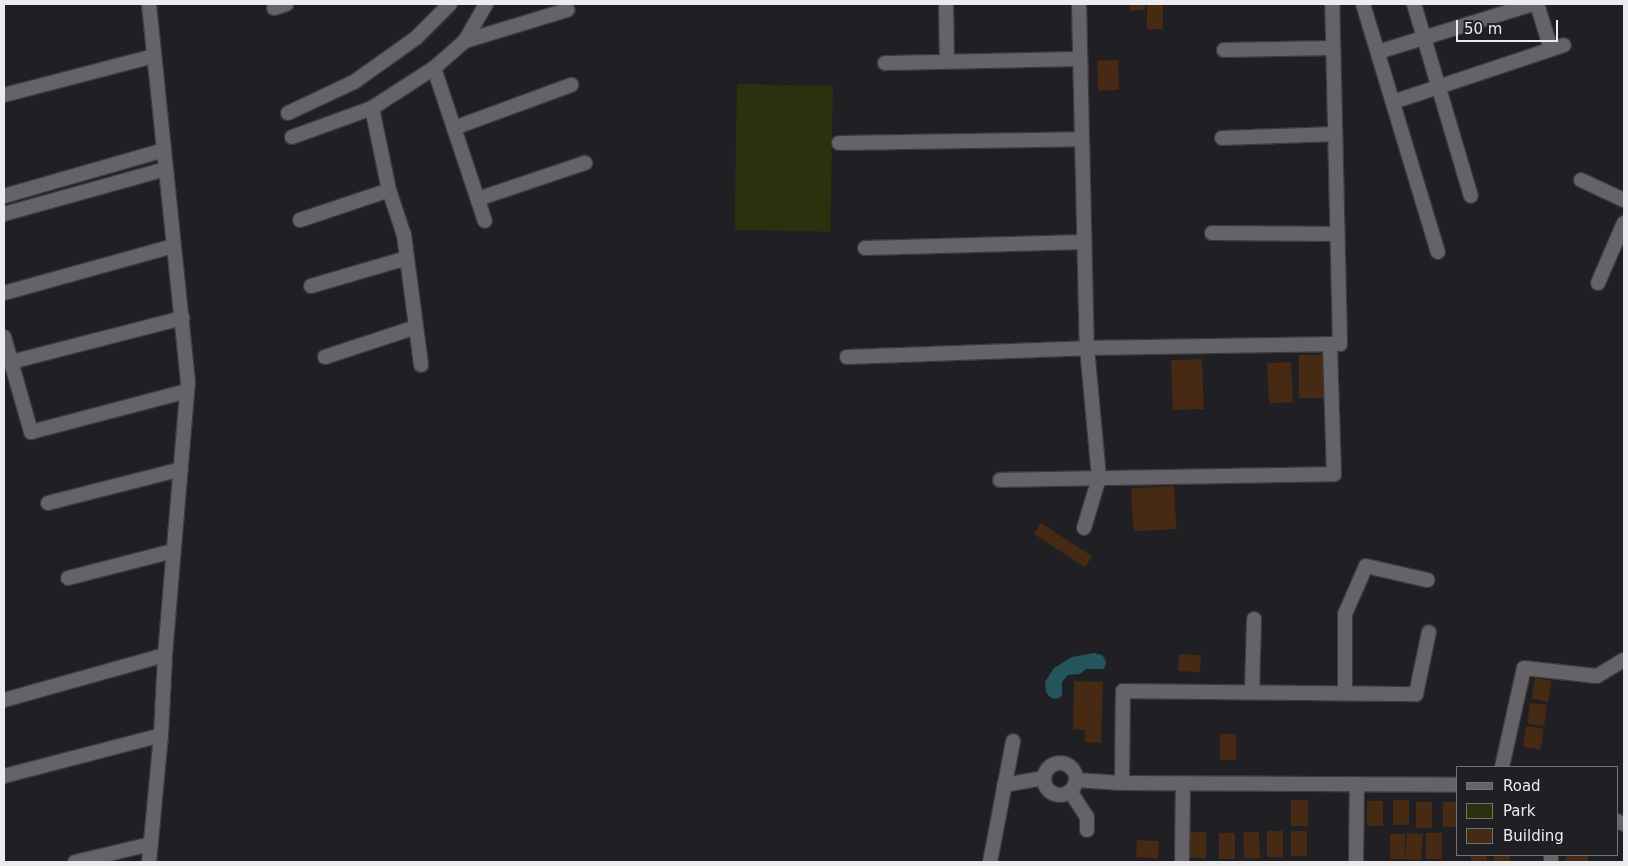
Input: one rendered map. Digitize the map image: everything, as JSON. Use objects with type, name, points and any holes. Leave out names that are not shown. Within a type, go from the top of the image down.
[{"type":"street","points":[[149,4],[182,318],[187,391],[165,655],[161,735],[149,862]]},
{"type":"street","points":[[288,113],[354,82],[416,38],[450,4]]},
{"type":"street","points":[[292,137],[372,108],[434,68],[465,42],[486,4]]},
{"type":"street","points":[[946,4],[947,61]]},
{"type":"street","points":[[1079,4],[1087,348],[1099,478],[1084,528]]},
{"type":"street","points":[[847,357],[1087,348],[1340,344],[1332,4]]},
{"type":"street","points":[[1363,4],[1438,252]]},
{"type":"street","points":[[1414,4],[1471,196]]},
{"type":"street","points":[[1378,52],[1533,4],[1557,47],[1393,102]]},
{"type":"street","points":[[465,42],[567,10]]},
{"type":"street","points":[[1224,50],[1333,48]]},
{"type":"street","points":[[4,94],[154,56]]},
{"type":"street","points":[[885,62],[1080,59]]},
{"type":"street","points":[[434,68],[485,221]]},
{"type":"street","points":[[454,128],[571,86]]},
{"type":"street","points":[[372,108],[390,190],[404,235],[421,365]]},
{"type":"street","points":[[1222,138],[1335,134]]},
{"type":"street","points":[[839,143],[1082,139]]},
{"type":"street","points":[[4,196],[164,150]]},
{"type":"street","points":[[478,199],[585,163]]},
{"type":"street","points":[[4,214],[166,168]]},
{"type":"street","points":[[1581,180],[1624,200]]},
{"type":"street","points":[[300,220],[390,190]]},
{"type":"street","points":[[1598,283],[1624,223]]},
{"type":"street","points":[[1212,233],[1337,234]]},
{"type":"street","points":[[865,248],[1084,242]]},
{"type":"street","points":[[4,293],[174,246]]},
{"type":"street","points":[[311,286],[407,258]]},
{"type":"street","points":[[11,362],[182,318]]},
{"type":"street","points":[[325,357],[416,327]]},
{"type":"street","points":[[4,337],[31,432],[187,391]]},
{"type":"street","points":[[1000,480],[1334,474],[1330,344]]},
{"type":"street","points":[[48,503],[181,469]]},
{"type":"street","points":[[68,578],[173,551]]},
{"type":"street","points":[[1345,693],[1345,614],[1366,566],[1427,580]]},
{"type":"street","points":[[1252,692],[1254,619]]},
{"type":"street","points":[[1122,782],[1122,691],[1416,694],[1429,632]]},
{"type":"street","points":[[4,700],[165,655]]},
{"type":"street","points":[[1502,766],[1524,668],[1597,676],[1624,660]]},
{"type":"street","points":[[4,776],[161,735]]},
{"type":"street","points":[[990,862],[1013,741]]},
{"type":"street","points":[[1087,830],[1087,817],[1073,785],[1072,768],[1062,763],[1048,768],[1044,778],[1047,787],[1055,794],[1066,794],[1073,785],[1122,782],[1456,785]]},
{"type":"street","points":[[1004,785],[1044,778]]},
{"type":"street","points":[[1182,862],[1183,783]]},
{"type":"street","points":[[1356,862],[1357,784]]},
{"type":"street","points":[[75,862],[151,844]]},
{"type":"green space","points":[[737,84],[833,86],[830,232],[734,230]]},
{"type":"water","points":[[1094,653],[1102,655],[1105,659],[1104,669],[1086,669],[1080,674],[1068,675],[1062,682],[1062,695],[1059,698],[1053,699],[1049,696],[1046,692],[1045,682],[1054,668],[1072,657]]},
{"type":"building","points":[[1130,4],[1145,4],[1145,10],[1130,11]]},
{"type":"building","points":[[1147,4],[1163,4],[1163,29],[1147,29]]},
{"type":"building","points":[[1118,60],[1119,90],[1098,91],[1097,61]]},
{"type":"building","points":[[1299,355],[1324,355],[1324,398],[1299,398]]},
{"type":"building","points":[[1202,359],[1204,409],[1173,410],[1171,360]]},
{"type":"building","points":[[1291,362],[1293,402],[1269,403],[1267,363]]},
{"type":"building","points":[[1174,486],[1176,529],[1133,531],[1131,488]]},
{"type":"building","points":[[1041,523],[1092,556],[1085,567],[1034,534]]},
{"type":"building","points":[[1179,654],[1201,655],[1200,672],[1178,671]]},
{"type":"building","points":[[1535,678],[1552,681],[1548,702],[1531,699]]},
{"type":"building","points":[[1074,681],[1103,682],[1101,743],[1085,742],[1085,730],[1073,729]]},
{"type":"building","points":[[1530,703],[1547,705],[1544,726],[1527,724]]},
{"type":"building","points":[[1526,726],[1544,729],[1540,750],[1523,747]]},
{"type":"building","points":[[1220,734],[1236,734],[1236,760],[1220,760]]},
{"type":"building","points":[[1291,800],[1308,800],[1308,826],[1291,826]]},
{"type":"building","points":[[1393,800],[1409,800],[1409,825],[1393,825]]},
{"type":"building","points":[[1367,801],[1383,801],[1383,826],[1367,826]]},
{"type":"building","points":[[1416,802],[1432,802],[1432,828],[1416,828]]},
{"type":"building","points":[[1443,802],[1456,802],[1456,827],[1443,827]]},
{"type":"building","points":[[1267,831],[1283,831],[1283,857],[1267,857]]},
{"type":"building","points":[[1291,831],[1307,831],[1307,856],[1291,856]]},
{"type":"building","points":[[1190,832],[1206,832],[1206,858],[1190,858]]},
{"type":"building","points":[[1259,832],[1260,858],[1244,859],[1243,833]]},
{"type":"building","points":[[1219,833],[1235,833],[1235,859],[1219,859]]},
{"type":"building","points":[[1407,833],[1423,834],[1421,860],[1405,859]]},
{"type":"building","points":[[1426,833],[1442,833],[1442,859],[1426,859]]},
{"type":"building","points":[[1390,834],[1405,834],[1405,859],[1390,859]]},
{"type":"building","points":[[1137,840],[1159,841],[1158,858],[1136,857]]},
{"type":"building","points":[[1471,856],[1487,856],[1487,862],[1471,862]]},
{"type":"building","points":[[1494,856],[1510,856],[1510,862],[1494,862]]},
{"type":"building","points":[[1566,856],[1588,856],[1588,862],[1565,862]]}]
